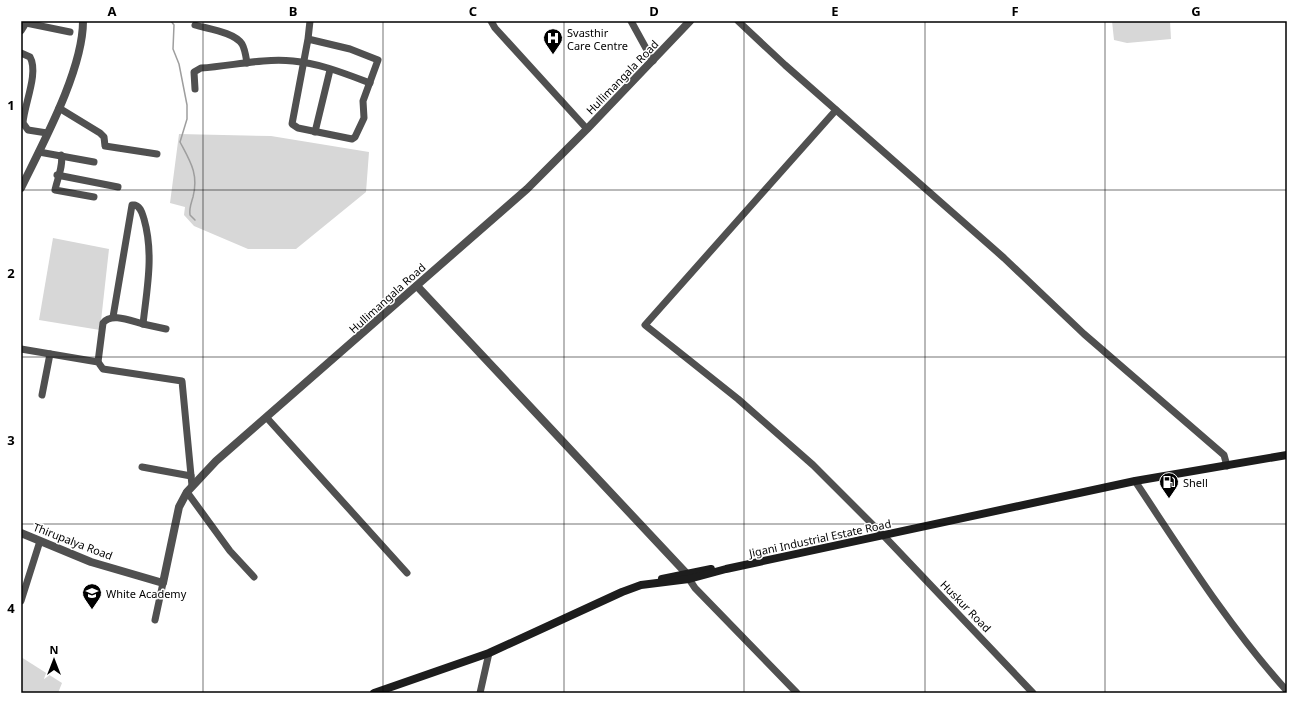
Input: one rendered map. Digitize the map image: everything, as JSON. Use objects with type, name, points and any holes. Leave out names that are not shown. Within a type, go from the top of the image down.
[{"type":"main road","name":"Jigani Industrial Estate Road","points":[[489,653],[595,603],[641,585],[718,568],[726,569],[1136,481],[1287,455]]},
{"type":"main road","points":[[374,693],[489,653]]},
{"type":"street","points":[[21,188],[59,108],[82,45],[83,21]]},
{"type":"street","points":[[308,39],[350,49],[375,58],[378,63],[363,103],[364,116],[355,137],[347,139],[298,128],[292,124],[310,21]]},
{"type":"street","points":[[491,21],[495,28],[588,129]]},
{"type":"street","points":[[631,21],[653,61]]},
{"type":"street","name":"Hullimangala Road","points":[[155,620],[179,507],[189,489],[216,462],[527,189],[588,129],[690,21]]},
{"type":"street","points":[[738,21],[836,110],[1004,258],[1084,334],[1224,455],[1227,466]]},
{"type":"street","points":[[21,31],[26,22],[70,32]]},
{"type":"street","points":[[195,25],[229,35],[239,40],[243,46],[247,63]]},
{"type":"street","points":[[21,53],[30,57],[32,64],[31,89],[23,123],[28,130],[47,133]]},
{"type":"street","points":[[195,89],[194,72],[201,68],[281,61],[304,62],[370,83]]},
{"type":"street","points":[[315,132],[330,70]]},
{"type":"street","points":[[59,108],[100,133],[104,137],[105,146],[156,154]]},
{"type":"street","name":"Huskur Road","points":[[836,110],[645,325],[738,399],[813,465],[883,535],[1033,693]]},
{"type":"street","points":[[39,152],[94,162]]},
{"type":"street","points":[[61,155],[62,163],[57,175],[55,190],[94,197]]},
{"type":"street","points":[[57,175],[118,188]]},
{"type":"street","points":[[113,317],[132,205],[135,205],[141,209],[149,238],[149,275],[143,324]]},
{"type":"street","points":[[418,286],[687,576],[695,588],[720,615],[797,693]]},
{"type":"street","points":[[166,329],[113,317],[107,318],[103,323],[98,362],[103,369],[182,380],[191,476],[189,489],[230,551],[254,577]]},
{"type":"street","points":[[21,349],[98,362]]},
{"type":"street","points":[[42,395],[50,354]]},
{"type":"street","points":[[267,418],[407,573]]},
{"type":"street","points":[[142,467],[191,476]]},
{"type":"street","points":[[1136,481],[1244,641],[1287,692]]},
{"type":"street","name":"Thirupalya Road","points":[[21,533],[91,562],[163,583]]},
{"type":"street","points":[[21,602],[40,541]]},
{"type":"street","points":[[480,693],[489,653]]},
{"type":"shaded area","points":[[1112,21],[1170,21],[1171,39],[1127,43],[1114,40]]},
{"type":"shaded area","points":[[179,134],[271,136],[369,152],[366,192],[296,249],[248,249],[194,226],[184,215],[185,207],[170,203]]},
{"type":"shaded area","points":[[53,238],[109,249],[100,330],[39,320]]},
{"type":"shaded area","points":[[21,657],[62,683],[58,693],[21,693]]},
{"type":"waterway","points":[[171,21],[174,25],[173,49],[179,64],[187,105],[187,119],[180,142],[194,174],[195,189],[190,206],[190,215],[195,220]]},
{"type":"place","name":"Svasthir Care Centre","points":[[553,55]]},
{"type":"place","name":"Shell","points":[[1169,499]]},
{"type":"place","name":"White Academy","points":[[92,610]]}]
